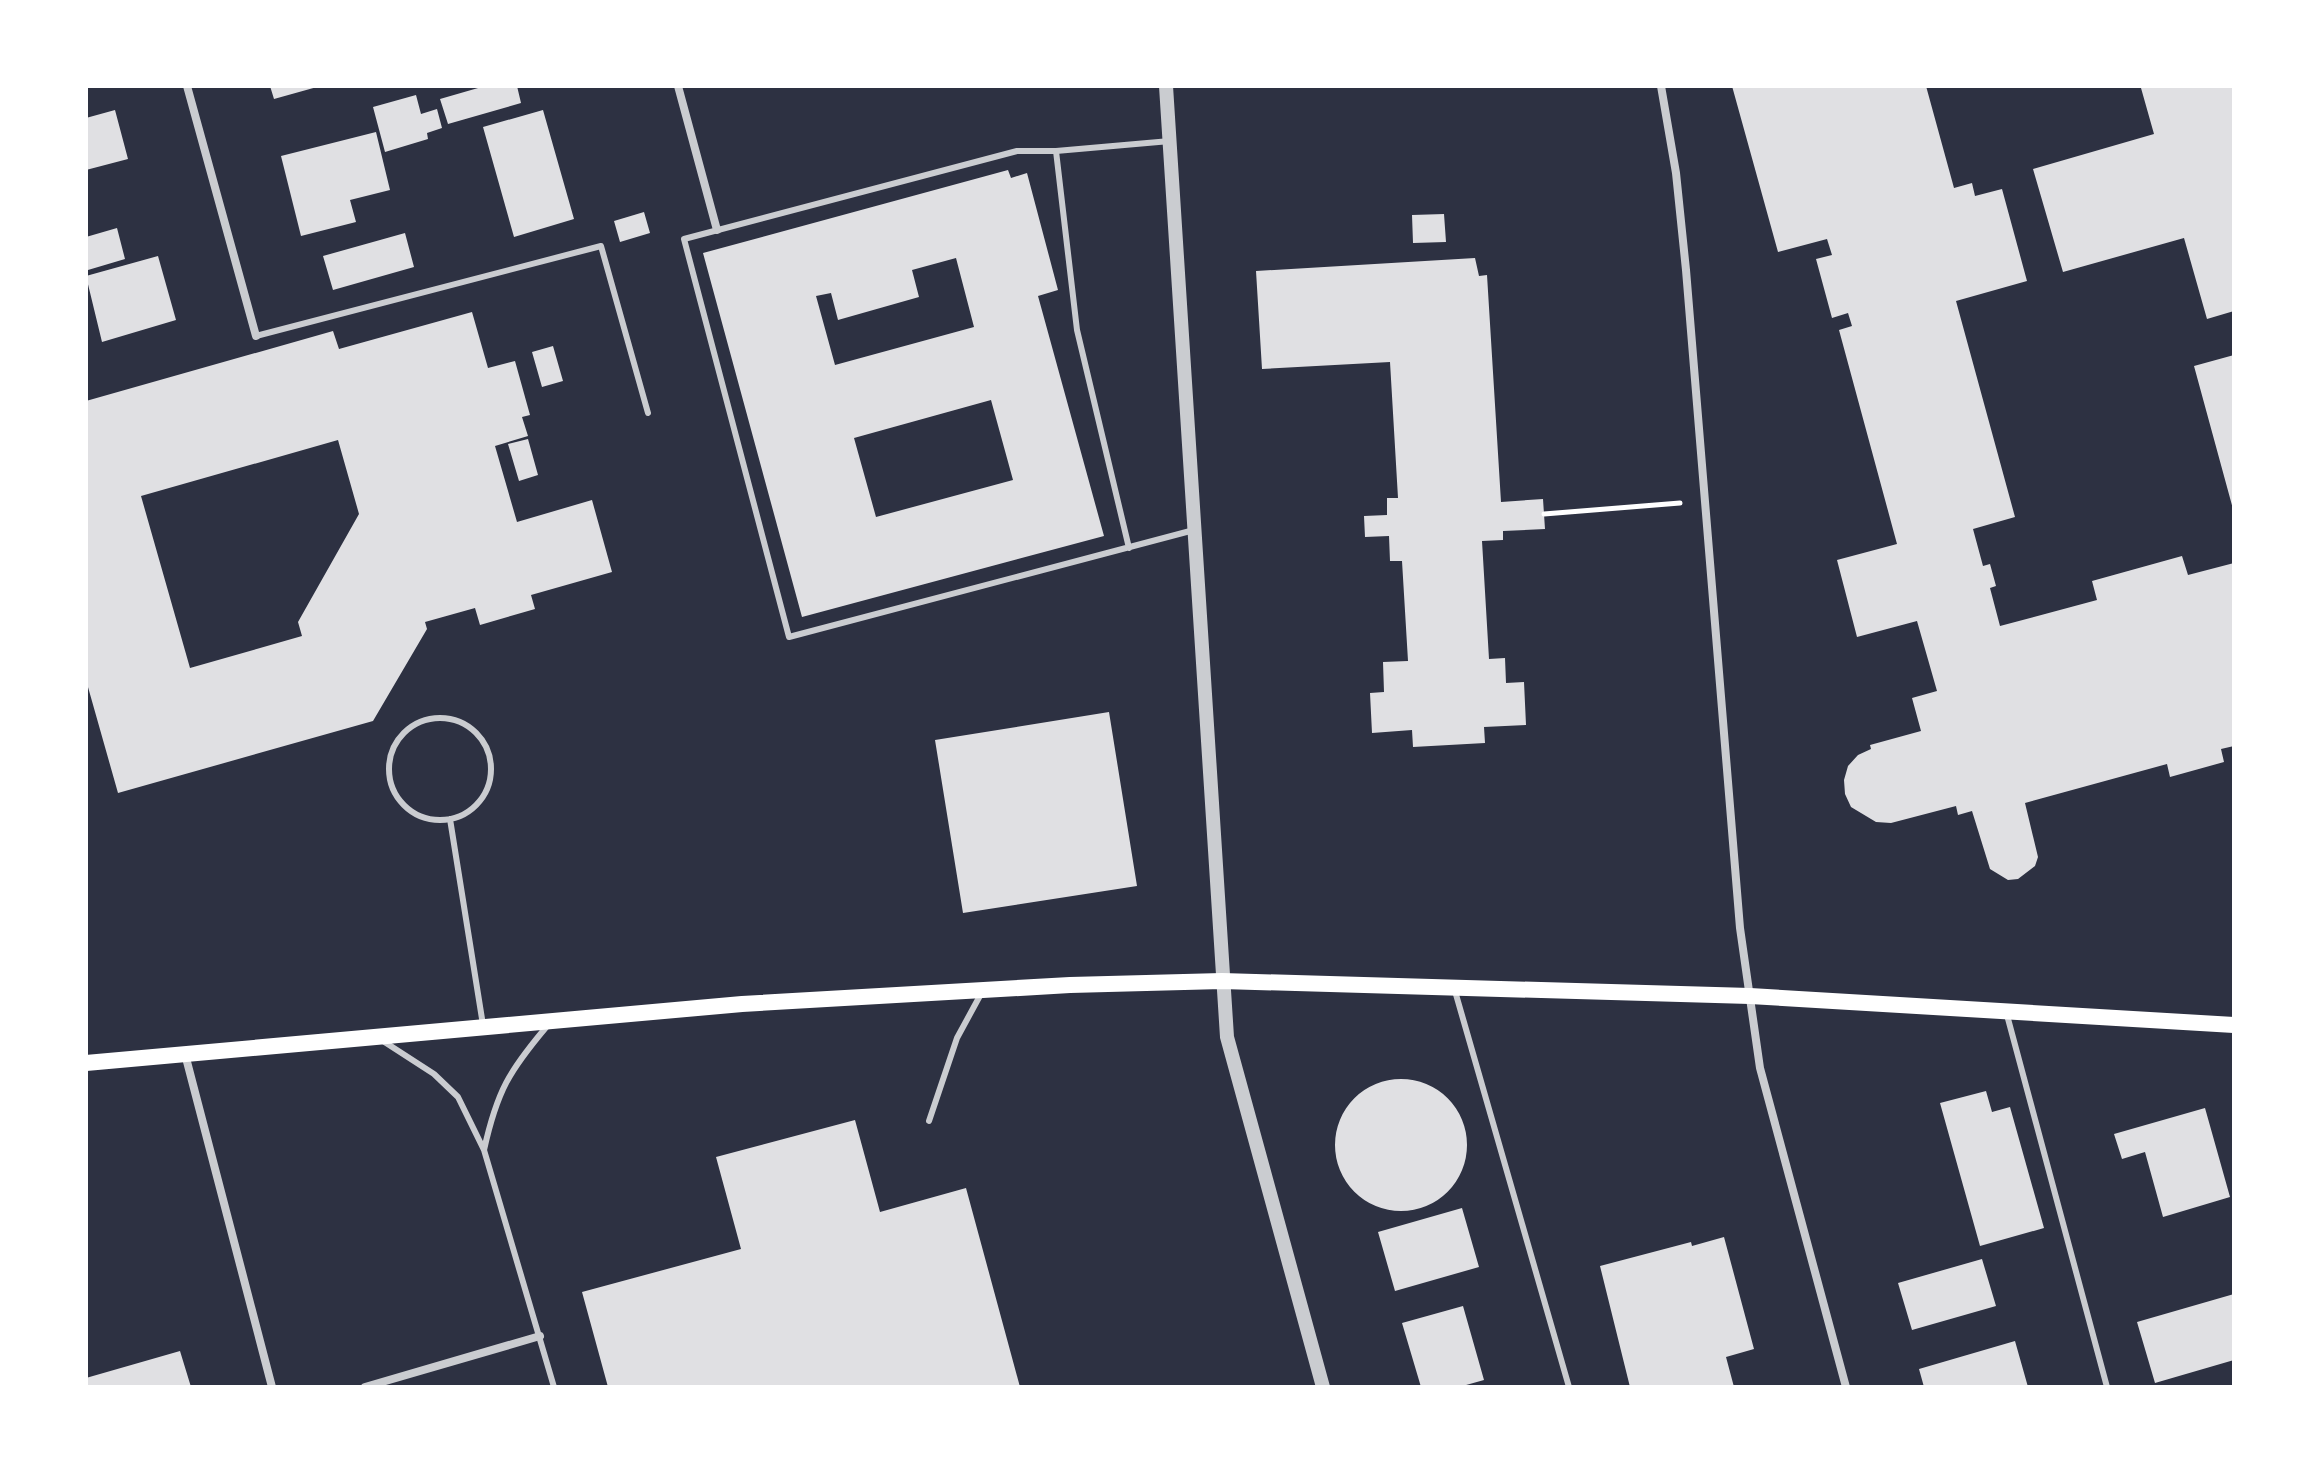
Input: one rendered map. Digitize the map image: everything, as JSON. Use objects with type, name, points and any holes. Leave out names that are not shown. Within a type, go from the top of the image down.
[{"type":"main road","points":[[86,1063],[742,1004],[983,990],[1222,981],[1750,996],[2234,1025]]},
{"type":"street","points":[[187,86],[256,336]]},
{"type":"street","points":[[678,86],[717,230]]},
{"type":"street","points":[[1166,86],[1227,1037],[1323,1387]]},
{"type":"street","points":[[1661,86],[1676,173],[1740,928],[1760,1068],[1846,1387]]},
{"type":"street","points":[[185,1054],[272,1387]]},
{"type":"street","points":[[365,1387],[540,1336]]},
{"type":"lane","points":[[1170,141],[1056,151],[1017,151],[684,239],[789,637],[1195,530]]},
{"type":"lane","points":[[1056,151],[1077,330],[1129,548]]},
{"type":"lane","points":[[256,336],[601,246],[648,413]]},
{"type":"lane","points":[[429,718],[449,718],[468,726],[482,740],[490,758],[490,778],[483,797],[469,812],[450,819],[431,820],[412,812],[397,798],[389,779],[389,759],[396,741],[411,726],[429,718]]},
{"type":"lane","points":[[450,819],[483,1027]]},
{"type":"lane","points":[[1455,988],[1569,1387]]},
{"type":"lane","points":[[929,1121],[957,1038],[983,990]]},
{"type":"lane","points":[[2006,1011],[2107,1387]]},
{"type":"lane","points":[[484,1150],[494,1102],[507,1078],[551,1021]]},
{"type":"lane","points":[[377,1037],[434,1074],[458,1097],[484,1150],[554,1387]]},
{"type":"path","points":[[1544,514],[1705,501]]},
{"type":"building","points":[[270,86],[317,86],[317,87],[274,99]]},
{"type":"building","points":[[485,86],[517,86],[521,103],[448,124],[440,99]]},
{"type":"building","points":[[1732,86],[1926,86],[1954,188],[1972,183],[1975,196],[2002,189],[2027,281],[1956,301],[2015,517],[1973,529],[1983,566],[1990,564],[1996,586],[1990,588],[2000,626],[2097,600],[2092,581],[2182,556],[2188,575],[2234,563],[2234,746],[2221,749],[2224,762],[2170,777],[2167,764],[2025,803],[2038,857],[2035,866],[2018,879],[2008,880],[1990,869],[1972,811],[1958,815],[1956,806],[1891,823],[1876,822],[1851,807],[1845,794],[1844,780],[1848,766],[1858,755],[1871,749],[1870,745],[1921,731],[1912,698],[1937,691],[1917,621],[1857,637],[1837,560],[1897,544],[1839,330],[1852,326],[1848,313],[1832,318],[1816,259],[1832,255],[1827,239],[1778,252]]},
{"type":"building","points":[[2234,86],[2234,311],[2207,319],[2184,238],[2063,272],[2033,169],[2154,134],[2141,88]]},
{"type":"building","points":[[416,95],[421,114],[437,109],[442,128],[427,133],[428,139],[385,152],[373,107]]},
{"type":"building","points":[[115,110],[128,159],[86,170],[86,118]]},
{"type":"building","points":[[543,110],[574,219],[514,237],[483,127]]},
{"type":"building","points":[[376,132],[390,190],[350,200],[356,222],[301,236],[281,156]]},
{"type":"building","points":[[1008,170],[1011,178],[1027,173],[1058,290],[1038,296],[1104,536],[802,617],[703,253]],"holes":[[[956,258],[974,327],[835,365],[816,296],[831,293],[838,320],[919,297],[912,270]],[[991,400],[1013,480],[876,517],[854,438]]]},
{"type":"building","points":[[644,212],[650,233],[620,242],[614,221]]},
{"type":"building","points":[[1444,214],[1446,242],[1413,243],[1412,215]]},
{"type":"building","points":[[117,228],[125,259],[88,270],[86,237]]},
{"type":"building","points":[[405,233],[414,267],[333,290],[323,256]]},
{"type":"building","points":[[158,256],[176,320],[102,342],[86,276]]},
{"type":"building","points":[[1475,258],[1479,276],[1487,275],[1501,502],[1543,499],[1545,529],[1503,531],[1503,540],[1482,541],[1489,659],[1505,658],[1506,683],[1524,682],[1526,725],[1484,727],[1485,743],[1413,747],[1412,730],[1372,733],[1370,693],[1384,692],[1383,662],[1408,661],[1402,561],[1390,561],[1389,536],[1365,537],[1364,516],[1387,515],[1387,498],[1398,498],[1390,362],[1262,369],[1256,271]]},
{"type":"building","points":[[472,312],[488,368],[515,361],[530,415],[522,417],[528,436],[495,446],[517,522],[592,500],[612,572],[531,595],[535,609],[480,625],[475,608],[425,622],[427,629],[373,721],[118,793],[86,680],[86,401],[333,331],[339,349]],"holes":[[[338,440],[359,514],[298,622],[302,636],[190,668],[141,496]]]},
{"type":"building","points":[[553,346],[563,381],[542,387],[532,352]]},
{"type":"building","points":[[2234,355],[2234,509],[2233,509],[2194,366]]},
{"type":"building","points":[[528,439],[538,475],[519,481],[508,444]]},
{"type":"building","points":[[1109,712],[1137,886],[963,913],[935,740]]},
{"type":"building","points":[[1401,1079],[1426,1084],[1448,1098],[1462,1120],[1467,1145],[1462,1170],[1448,1192],[1426,1206],[1401,1211],[1376,1206],[1354,1192],[1340,1170],[1335,1145],[1340,1120],[1354,1098],[1376,1084]]},
{"type":"building","points":[[1986,1091],[1992,1112],[2010,1107],[2044,1228],[1980,1246],[1940,1103]]},
{"type":"building","points":[[2205,1108],[2230,1197],[2163,1217],[2145,1152],[2122,1159],[2114,1134]]},
{"type":"building","points":[[855,1120],[880,1212],[966,1188],[1020,1387],[608,1387],[582,1292],[741,1249],[716,1157]]},
{"type":"building","points":[[1462,1208],[1479,1267],[1395,1291],[1378,1232]]},
{"type":"building","points":[[1724,1237],[1754,1349],[1726,1357],[1734,1387],[1630,1387],[1600,1266],[1691,1242],[1692,1246]]},
{"type":"building","points":[[1982,1259],[1996,1306],[1912,1330],[1898,1283]]},
{"type":"building","points":[[2234,1294],[2234,1360],[2155,1383],[2137,1322]]},
{"type":"building","points":[[1463,1306],[1484,1380],[1459,1387],[1421,1387],[1402,1323]]},
{"type":"building","points":[[2015,1341],[2028,1387],[1924,1387],[1919,1369]]},
{"type":"building","points":[[180,1351],[191,1387],[86,1387],[86,1378]]}]
